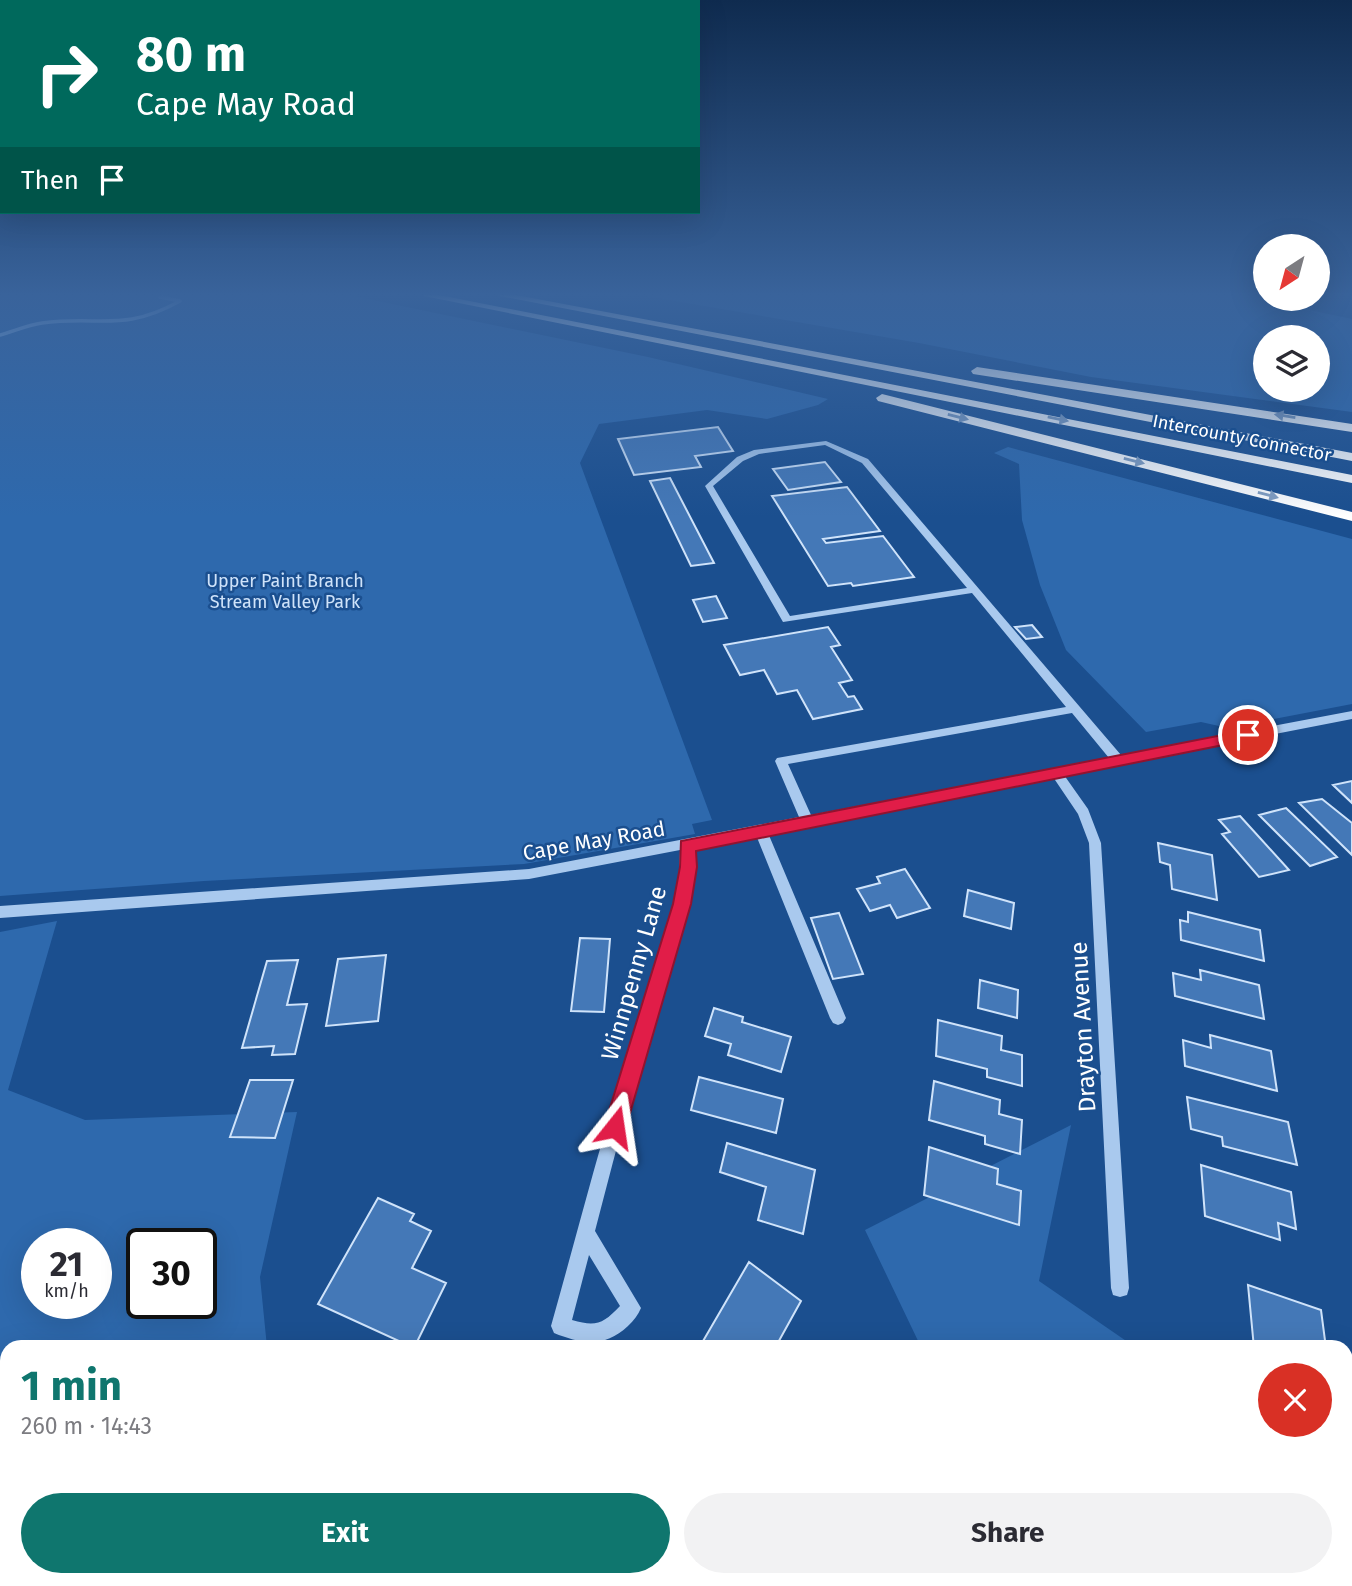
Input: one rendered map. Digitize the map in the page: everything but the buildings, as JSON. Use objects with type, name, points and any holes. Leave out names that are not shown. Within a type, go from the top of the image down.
[{"type":"highway","points":[[759,369],[1351,517]]},
{"type":"highway","name":"Intercounty Connector","points":[[801,369],[1352,478]]},
{"type":"highway","name":"Intercounty Connector","points":[[895,369],[1352,457]]},
{"type":"highway","points":[[950,369],[1056,382],[1352,428]]},
{"type":"street","points":[[974,590],[787,620],[709,486],[740,459],[757,452],[826,443],[865,461],[1118,760]]},
{"type":"street","points":[[808,822],[781,761],[1074,709]]},
{"type":"street","name":"Cape May Road","points":[[0,912],[491,878],[761,832],[1352,715]]},
{"type":"street","name":"Drayton Avenue","points":[[1056,773],[1084,812],[1095,843],[1121,1289]]},
{"type":"street","points":[[761,832],[838,1018]]},
{"type":"street","name":"Winnpenny Lane","points":[[587,1234],[632,1308],[611,1330],[587,1335],[561,1326],[629,1074],[682,904],[689,867],[687,846]]},
{"type":"green space","name":"Upper Paint Branch Stream Valley Park","points":[[0,369],[699,369],[828,399],[818,405],[767,419],[707,410],[599,424],[580,463],[712,820],[692,824],[695,834],[524,864],[204,881],[0,896]]},
{"type":"green space","points":[[1051,369],[1253,369],[1253,399],[1091,377]]},
{"type":"green space","points":[[1330,369],[1352,369],[1352,412],[1277,402],[1330,402]]},
{"type":"green space","points":[[1008,447],[1352,539],[1352,704],[1228,728],[1201,722],[1146,732],[1066,650],[1040,585],[1022,520],[1019,464],[994,453]]},
{"type":"green space","points":[[57,921],[8,1090],[85,1120],[297,1112],[260,1277],[266,1340],[0,1340],[0,932]]},
{"type":"green space","points":[[1071,1125],[1039,1281],[1125,1340],[918,1340],[865,1230]]},
{"type":"route","points":[[615,1127],[682,904],[689,867],[687,846],[1248,735]]}]
